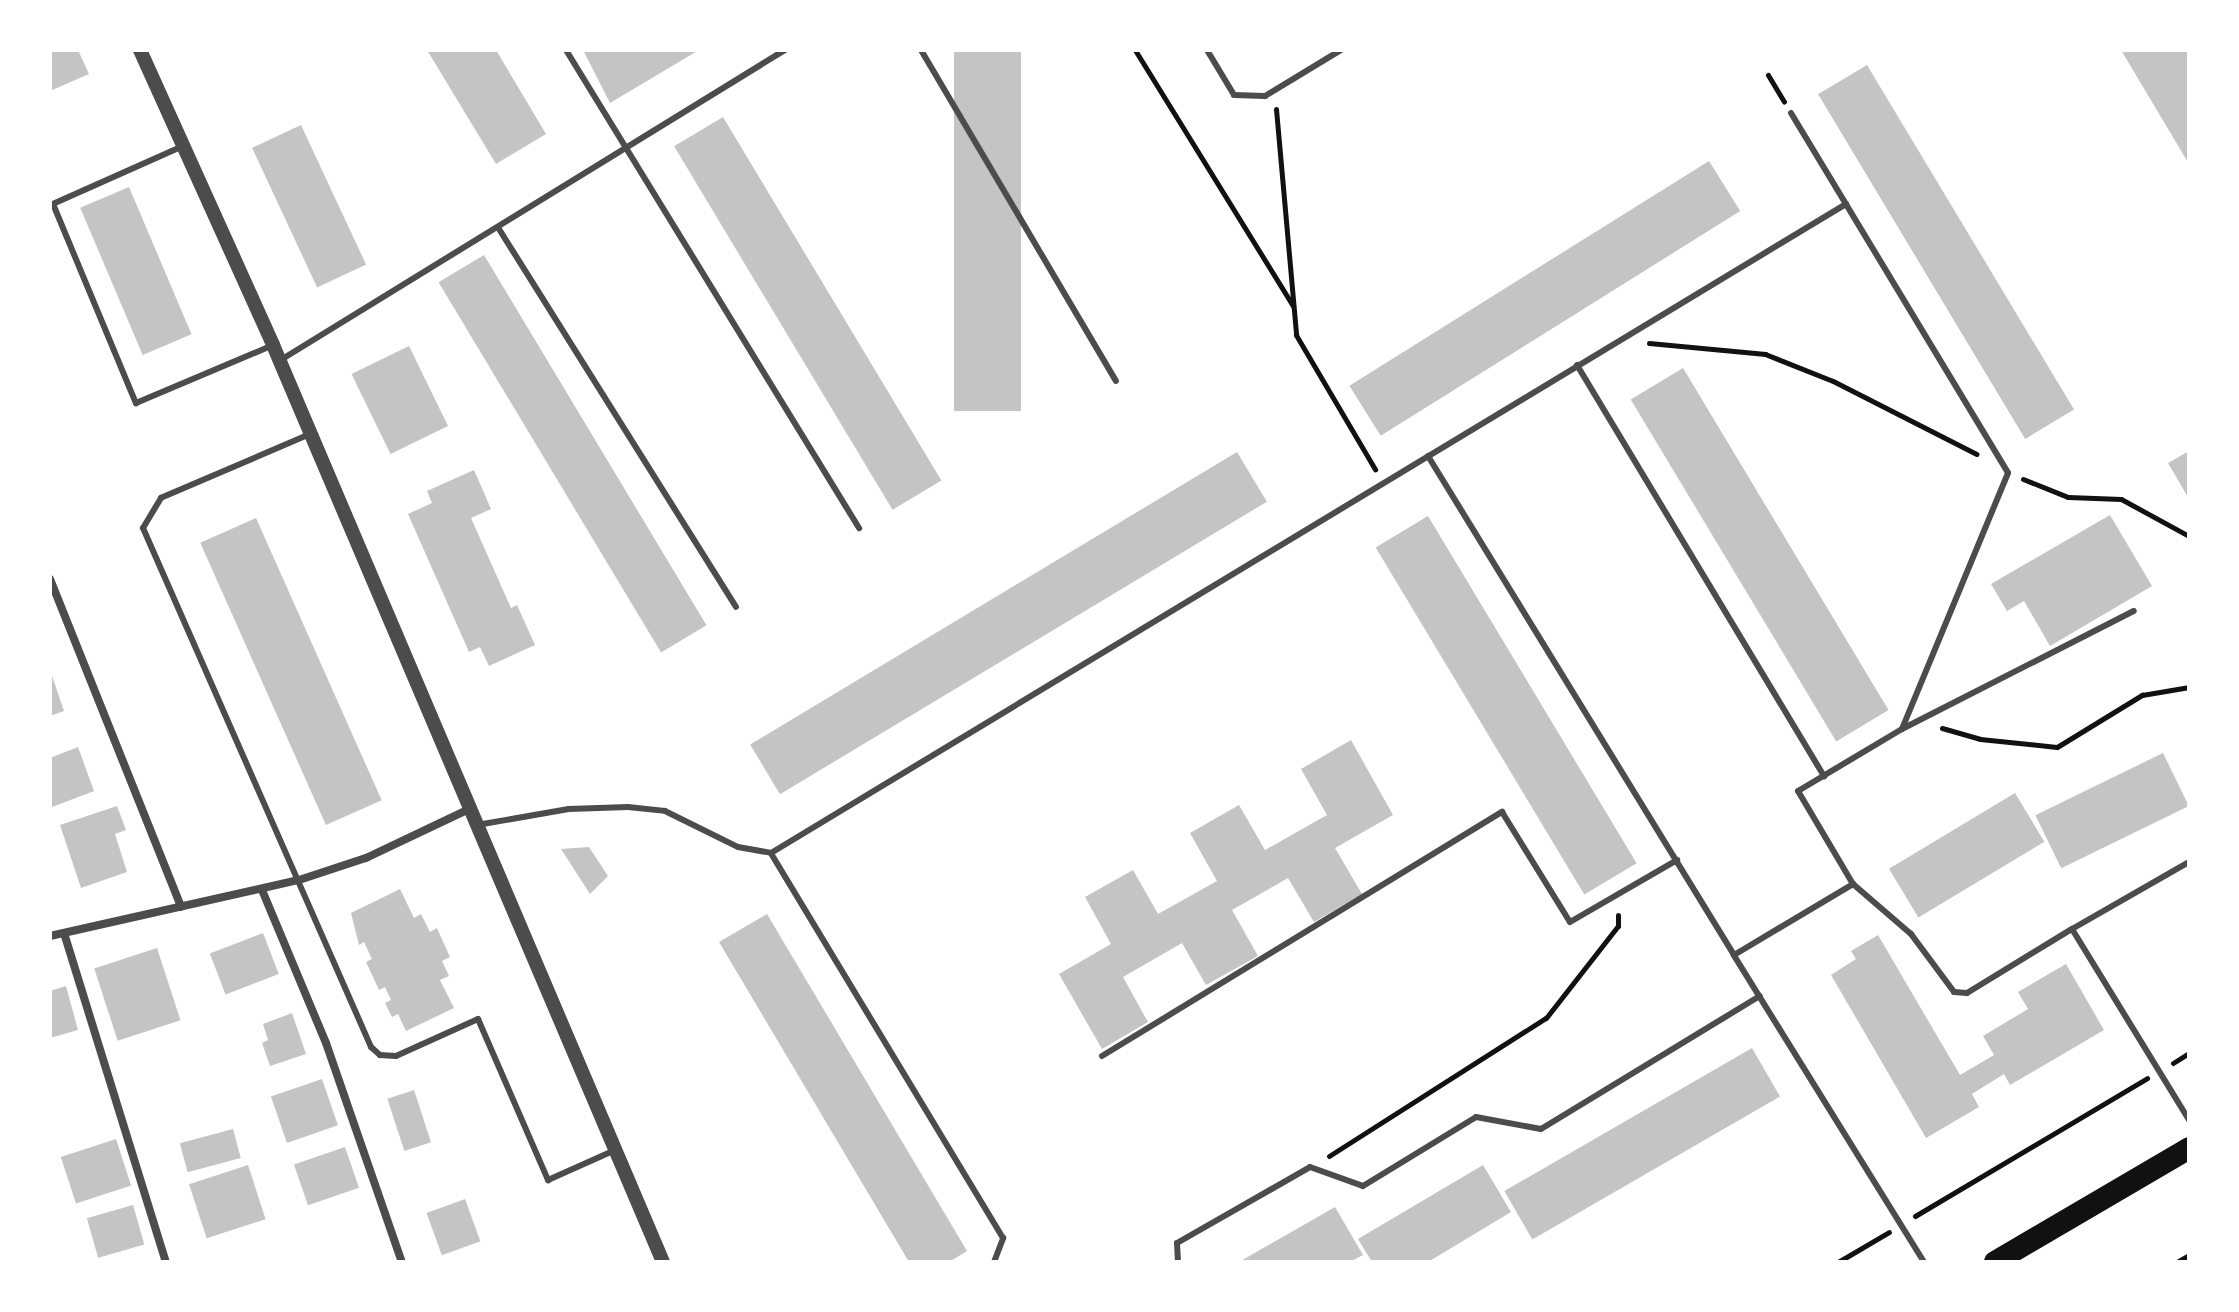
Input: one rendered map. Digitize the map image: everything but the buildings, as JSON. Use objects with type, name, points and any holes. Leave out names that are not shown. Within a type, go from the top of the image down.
[{"type":"highway","points":[[1995,1262],[2189,1148]]},
{"type":"street","points":[[140,50],[273,345],[663,1262]]},
{"type":"street","points":[[50,579],[181,907]]},
{"type":"street","points":[[50,936],[299,880],[366,858],[469,809]]},
{"type":"street","points":[[262,890],[326,1043],[402,1262]]},
{"type":"street","points":[[64,933],[166,1262]]},
{"type":"lane","points":[[566,50],[859,528]]},
{"type":"lane","points":[[279,361],[499,229],[627,146],[785,50]]},
{"type":"lane","points":[[921,50],[1116,381]]},
{"type":"lane","points":[[1207,50],[1234,95],[1265,96],[1341,50]]},
{"type":"lane","points":[[1791,113],[2008,473],[1902,729]]},
{"type":"lane","points":[[183,146],[53,204],[136,403],[273,345]]},
{"type":"lane","points":[[771,853],[1846,204]]},
{"type":"lane","points":[[499,229],[736,607]]},
{"type":"lane","points":[[1577,365],[1824,776]]},
{"type":"lane","points":[[310,434],[161,498],[143,528],[371,1047],[380,1055],[396,1056],[478,1019],[548,1180],[615,1150]]},
{"type":"lane","points":[[1428,456],[1924,1262]]},
{"type":"lane","points":[[2134,611],[1918,720],[1798,791],[1853,884],[1911,934],[1954,992],[1967,993],[2189,862]]},
{"type":"lane","points":[[476,826],[569,809],[628,807],[665,811],[718,839],[771,853],[1003,1238],[994,1262]]},
{"type":"lane","points":[[1102,1056],[1502,812],[1570,922],[1677,860]]},
{"type":"lane","points":[[1734,955],[1853,884]]},
{"type":"lane","points":[[2072,929],[2189,1120]]},
{"type":"lane","points":[[1178,1262],[1177,1243],[1310,1167],[1363,1186],[1476,1117],[1541,1129],[1760,996]]},
{"type":"path","points":[[1135,50],[1294,307]]},
{"type":"path","points":[[1768,75],[1791,113]]},
{"type":"path","points":[[1274,90],[1296,335],[1383,483]]},
{"type":"path","points":[[1616,342],[1690,344],[1765,354],[1936,431],[2008,473],[2068,497],[2121,499],[2189,536]]},
{"type":"path","points":[[1918,720],[1980,739],[2057,747],[2142,695],[2189,687]]},
{"type":"path","points":[[1310,1167],[1546,1018],[1618,926],[1619,894]]},
{"type":"path","points":[[1838,1262],[2189,1053]]},
{"type":"path","points":[[2177,1262],[2189,1255]]}]
